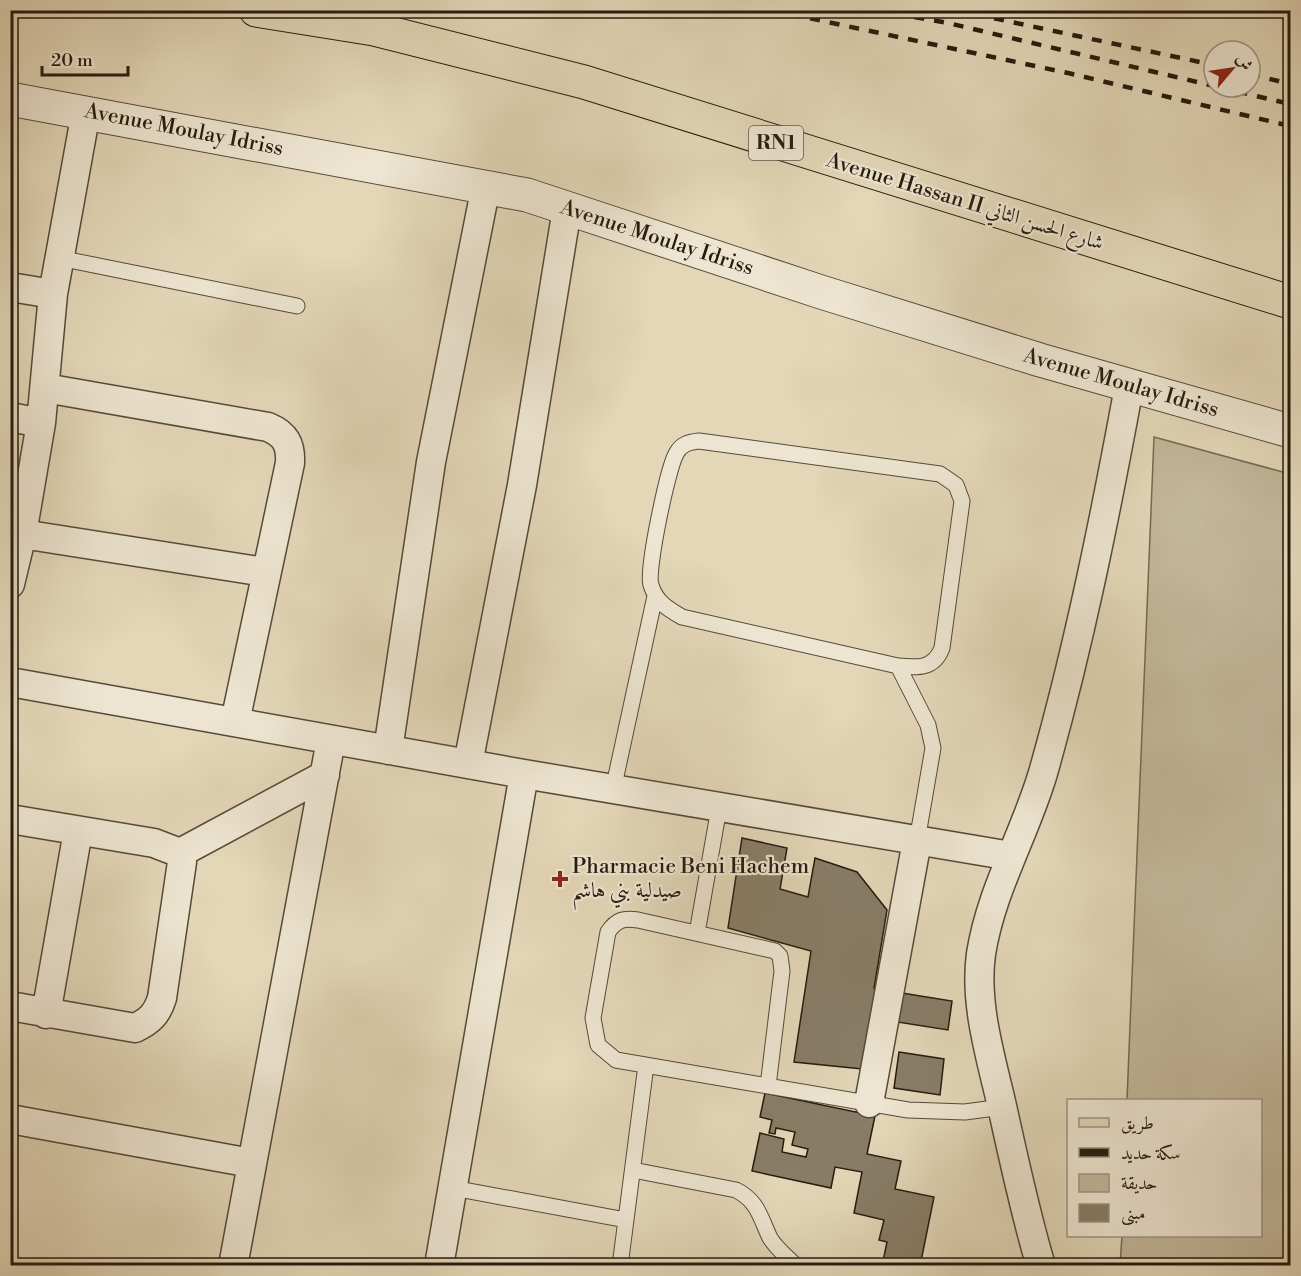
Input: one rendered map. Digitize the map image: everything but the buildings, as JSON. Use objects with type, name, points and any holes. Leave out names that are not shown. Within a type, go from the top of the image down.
[{"type":"main road","name":"Avenue Hassan II شارع الحسن الثاني","points":[[256,10],[374,29],[584,82],[1290,302]]},
{"type":"street","name":"Avenue Moulay Idriss","points":[[10,99],[527,195],[820,292],[1130,387],[1290,431]]},
{"type":"street","points":[[10,584],[22,534],[41,423],[53,294],[86,112]]},
{"type":"street","points":[[388,750],[431,462],[486,186]]},
{"type":"street","points":[[468,764],[522,485],[567,209]]},
{"type":"street","points":[[10,287],[53,294]]},
{"type":"street","points":[[1041,1266],[1029,1227],[987,1039],[980,989],[981,954],[994,905],[1011,856],[1031,812],[1043,774],[1070,670],[1108,503],[1130,387]]},
{"type":"street","points":[[45,388],[197,413],[278,431],[287,440],[290,462],[235,722]]},
{"type":"street","points":[[10,417],[41,423]]},
{"type":"street","points":[[22,534],[265,572]]},
{"type":"street","points":[[10,682],[613,790],[1011,856]]},
{"type":"street","points":[[233,1266],[331,740]]},
{"type":"street","points":[[439,1266],[524,774]]},
{"type":"street","points":[[10,819],[154,843],[180,853],[325,775]]},
{"type":"street","points":[[46,1014],[78,831]]},
{"type":"street","points":[[869,1103],[917,841]]},
{"type":"street","points":[[10,1006],[135,1028],[158,1012],[179,885],[180,853]]},
{"type":"street","points":[[10,1119],[251,1162]]},
{"type":"lane","points":[[59,258],[297,306]]},
{"type":"lane","points":[[613,790],[655,596],[649,572],[671,466],[676,454],[689,442],[940,474],[956,485],[962,501],[942,648],[939,657],[930,664],[913,668],[898,666],[682,617],[665,607],[655,596]]},
{"type":"lane","points":[[898,666],[928,725],[933,748],[917,841]]},
{"type":"lane","points":[[697,933],[719,808]]},
{"type":"lane","points":[[768,1086],[782,971],[780,956],[769,948],[628,918],[619,920],[608,932],[593,1018],[598,1045],[616,1060],[908,1110],[964,1112],[1002,1107]]},
{"type":"lane","points":[[620,1266],[646,1065]]},
{"type":"lane","points":[[633,1170],[736,1190],[747,1195],[757,1206],[771,1239],[796,1266]]},
{"type":"lane","points":[[453,1188],[626,1220]]},
{"type":"green space","points":[[1154,437],[1290,474],[1290,1265],[1120,1265],[1122,1237],[1262,1237],[1262,1099],[1127,1099]]},
{"type":"railway","points":[[771,10],[1068,73],[1290,126]]},
{"type":"railway","points":[[875,10],[948,23],[1202,83]]},
{"type":"railway","points":[[955,10],[1202,62]]},
{"type":"railway","points":[[1262,77],[1290,84]]},
{"type":"railway","points":[[1262,97],[1290,104]]},
{"type":"place","name":"Pharmacie Beni Hachem صيدلية بني هاشم","points":[[560,879]]}]
